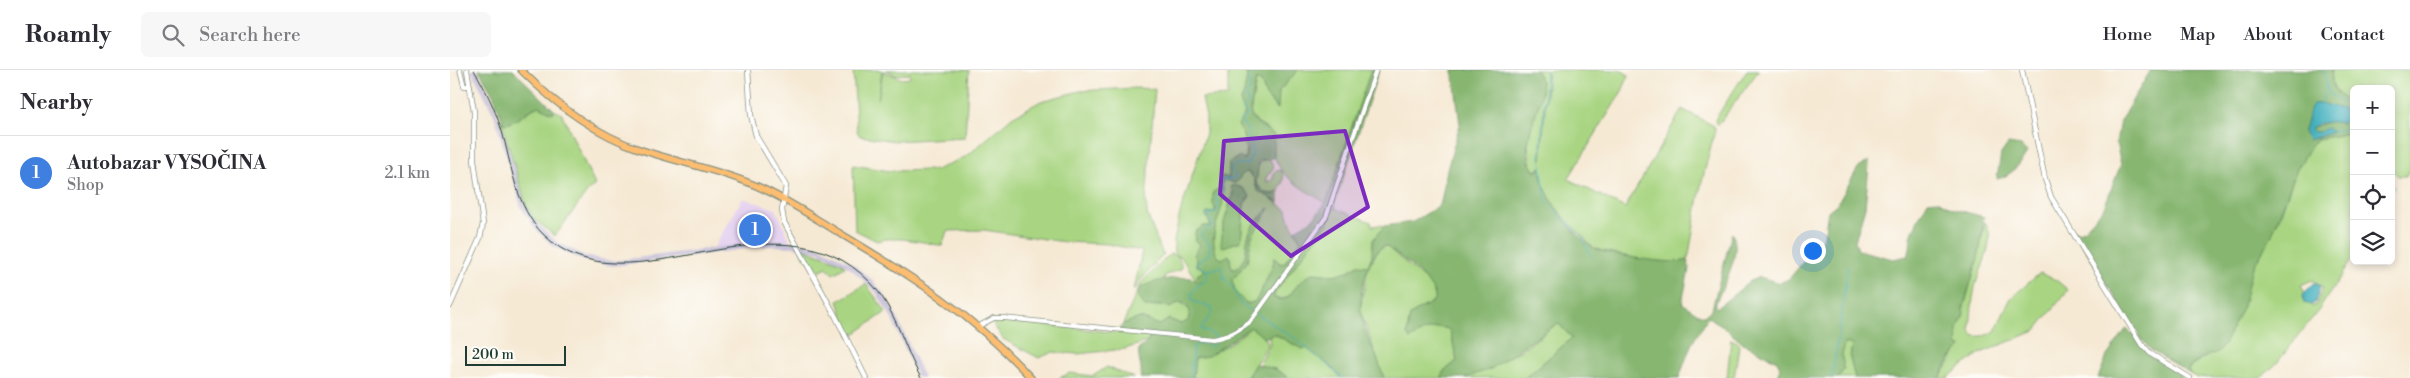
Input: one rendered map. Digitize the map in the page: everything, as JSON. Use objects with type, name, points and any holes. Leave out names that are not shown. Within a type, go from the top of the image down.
[{"type":"main road","points":[[521,70],[566,110],[615,140],[640,150],[726,175],[759,187],[785,200],[912,276],[979,326],[1030,378]]},
{"type":"street","points":[[460,70],[464,86],[472,86]]},
{"type":"street","points":[[450,306],[480,238],[483,224],[474,160],[472,86],[467,70]]},
{"type":"street","points":[[748,70],[753,126],[759,144],[784,183],[785,200],[782,214],[791,237],[836,317],[866,378]]},
{"type":"street","points":[[979,326],[994,318],[1004,318],[1212,339],[1222,338],[1237,332],[1250,322],[1323,222],[1376,70]]},
{"type":"street","points":[[2022,70],[2045,179],[2060,215],[2140,342],[2151,354],[2190,378]]},
{"type":"highlighted area","points":[[1345,131],[1368,207],[1291,256],[1220,194],[1224,141]]},
{"type":"shaded area","points":[[471,70],[477,70],[494,103],[526,205],[539,225],[557,242],[585,256],[613,261],[768,241],[795,242],[822,248],[853,264],[872,280],[884,294],[895,313],[924,378],[917,377],[890,315],[875,291],[850,268],[820,252],[795,247],[769,246],[613,266],[584,261],[554,247],[535,229],[521,207],[494,114]]},
{"type":"shaded area","points":[[743,198],[776,209],[790,241],[769,241],[713,249]]},
{"type":"green space","points":[[479,70],[513,70],[554,110],[552,113],[539,106],[512,122],[504,124],[493,94]]},
{"type":"green space","points":[[853,70],[882,70],[878,100],[883,71],[902,79],[910,78],[910,74],[895,75],[887,70],[969,70],[965,137],[896,141],[860,136],[857,131]]},
{"type":"green space","points":[[1228,70],[1248,70],[1253,72],[1252,75],[1246,73],[1246,88],[1240,101],[1245,113],[1240,120],[1246,156],[1242,160],[1238,157],[1229,163],[1229,178],[1223,176],[1221,178],[1221,188],[1214,198],[1215,213],[1206,214],[1211,226],[1204,226],[1195,232],[1196,241],[1201,245],[1196,265],[1205,270],[1198,277],[1201,282],[1199,284],[1181,257],[1174,253],[1174,241],[1180,213],[1206,133],[1206,117],[1202,98],[1228,96]]},
{"type":"green space","points":[[1248,70],[1298,70],[1279,91],[1278,109],[1266,96],[1261,81],[1256,80],[1250,110],[1252,119],[1274,135],[1274,158],[1259,161],[1256,183],[1265,193],[1274,194],[1279,191],[1279,203],[1258,191],[1254,178],[1248,172],[1243,173],[1236,183],[1225,180],[1222,183],[1222,203],[1215,228],[1214,246],[1217,256],[1222,259],[1229,255],[1232,269],[1236,269],[1243,261],[1252,229],[1270,208],[1252,236],[1247,262],[1232,280],[1236,293],[1247,304],[1256,301],[1273,266],[1274,257],[1280,264],[1285,263],[1301,241],[1295,230],[1312,220],[1327,201],[1371,70],[1379,70],[1335,203],[1336,208],[1334,208],[1327,224],[1275,292],[1274,298],[1283,300],[1288,297],[1300,282],[1312,273],[1333,275],[1348,272],[1358,265],[1368,266],[1372,255],[1373,240],[1384,226],[1413,222],[1437,207],[1441,202],[1447,170],[1460,124],[1453,70],[1536,70],[1541,81],[1542,91],[1529,136],[1529,160],[1534,171],[1538,171],[1541,167],[1541,176],[1545,187],[1559,212],[1586,243],[1602,251],[1641,259],[1670,262],[1688,260],[1689,269],[1682,303],[1704,316],[1712,309],[1732,233],[1735,241],[1733,260],[1715,305],[1717,308],[1752,280],[1760,277],[1779,283],[1789,279],[1824,237],[1828,211],[1838,203],[1858,168],[1869,161],[1865,207],[1855,241],[1858,250],[1893,259],[1908,256],[1911,237],[1928,201],[1938,200],[1951,208],[1984,217],[1979,254],[1963,308],[1964,314],[1958,328],[1957,345],[1961,347],[1950,359],[1940,378],[1855,378],[1850,358],[1852,345],[1844,343],[1842,357],[1844,369],[1838,378],[1777,378],[1780,367],[1777,361],[1741,342],[1720,324],[1708,317],[1691,345],[1679,378],[1525,378],[1572,338],[1558,323],[1491,369],[1465,378],[1442,378],[1443,372],[1457,361],[1450,330],[1440,327],[1435,328],[1424,331],[1410,339],[1407,334],[1410,315],[1434,301],[1435,295],[1432,288],[1409,264],[1386,246],[1383,246],[1377,251],[1368,267],[1361,294],[1361,311],[1362,320],[1384,378],[1341,378],[1332,368],[1306,348],[1302,349],[1275,334],[1264,338],[1251,327],[1208,356],[1195,358],[1193,378],[1140,378],[1139,349],[1149,341],[1149,336],[1118,333],[1123,324],[1140,318],[1160,325],[1169,319],[1181,324],[1188,321],[1190,311],[1185,304],[1179,302],[1170,308],[1164,305],[1145,307],[1138,296],[1138,290],[1148,284],[1171,279],[1192,278],[1200,283],[1197,275],[1205,270],[1196,265],[1197,260],[1194,255],[1200,245],[1196,241],[1195,232],[1204,226],[1211,226],[1206,215],[1216,210],[1213,204],[1213,192],[1221,188],[1222,176],[1229,178],[1229,163],[1239,157],[1244,160],[1246,156],[1245,142],[1238,125],[1245,114],[1240,101],[1247,78],[1246,73],[1251,75],[1253,73]]},
{"type":"green space","points":[[1298,70],[1371,70],[1326,203],[1296,184],[1280,168],[1275,159],[1273,148],[1274,135],[1250,116],[1256,80],[1261,81],[1266,96],[1277,109],[1279,91]]},
{"type":"green space","points":[[1536,70],[1546,70],[1541,161],[1548,70],[1620,70],[1629,75],[1622,91],[1568,179],[1625,208],[1682,109],[1714,126],[1715,130],[1701,185],[1688,260],[1678,263],[1637,259],[1593,248],[1552,204],[1541,178],[1540,167],[1536,171],[1531,167],[1528,144],[1541,82]]},
{"type":"green space","points":[[1747,70],[1759,70],[1718,125],[1715,122],[1716,118]]},
{"type":"green space","points":[[2151,70],[2332,70],[2334,88],[2350,104],[2350,133],[2318,139],[2312,144],[2296,171],[2272,235],[2251,271],[2243,306],[2224,345],[2218,352],[2202,358],[2188,369],[2190,374],[2151,350],[2141,339],[2073,230],[2077,232],[2084,230],[2103,209],[2121,164],[2116,143],[2120,121]],"holes":[[[2321,103],[2345,110],[2342,123],[2331,121],[2311,128],[2313,132],[2333,132],[2313,139],[2304,134],[2313,104]]]},
{"type":"green space","points":[[2332,70],[2410,70],[2410,170],[2406,176],[2398,176],[2395,173],[2395,85],[2350,85],[2350,104],[2334,88]]},
{"type":"green space","points":[[1134,88],[1155,89],[1146,200],[1147,214],[1164,254],[1139,282],[1134,291],[1142,251],[1108,244],[1065,242],[984,230],[947,231],[942,246],[900,239],[877,241],[855,230],[853,165],[890,171],[936,170],[967,156],[1012,117],[1041,101],[1080,91]]},
{"type":"green space","points":[[540,106],[552,113],[554,110],[562,114],[595,185],[587,192],[555,236],[534,219],[526,205],[501,120],[504,124],[509,123]]},
{"type":"green space","points":[[2350,133],[2350,262],[2318,311],[2276,364],[2261,378],[2197,378],[2190,374],[2188,369],[2207,356],[2243,306],[2247,279],[2279,219],[2296,171],[2312,144],[2318,139]],"holes":[[[2312,280],[2323,287],[2316,305],[2312,307],[2301,285]]]},
{"type":"green space","points":[[2008,144],[2021,146],[2027,152],[2011,172],[1997,179],[2001,154]]},
{"type":"green space","points":[[1264,159],[1271,161],[1274,167],[1266,178],[1267,182],[1272,180],[1275,171],[1280,170],[1282,173],[1282,185],[1276,194],[1264,193],[1255,181],[1258,165]]},
{"type":"green space","points":[[1247,172],[1254,178],[1256,188],[1287,210],[1290,222],[1301,241],[1283,264],[1274,258],[1273,266],[1256,301],[1252,304],[1238,296],[1232,280],[1247,262],[1252,236],[1269,209],[1249,233],[1245,257],[1236,270],[1231,268],[1230,257],[1222,259],[1217,256],[1214,246],[1215,228],[1222,203],[1222,183],[1225,180],[1234,183],[1241,174]],"holes":[[[1243,188],[1250,196],[1244,204],[1241,241],[1223,247],[1223,226],[1233,192]]]},
{"type":"green space","points":[[1233,185],[1243,188],[1250,196],[1244,204],[1241,241],[1223,247],[1221,245],[1223,226],[1232,199],[1233,192],[1231,187]]},
{"type":"green space","points":[[1334,208],[1371,222],[1372,226],[1384,226],[1373,240],[1372,261],[1378,250],[1386,246],[1431,285],[1435,292],[1436,300],[1410,315],[1407,334],[1410,339],[1424,331],[1435,328],[1440,327],[1450,330],[1457,361],[1443,372],[1442,378],[1384,378],[1360,310],[1368,267],[1358,265],[1346,272],[1332,275],[1312,274],[1306,277],[1291,294],[1281,299],[1274,298],[1275,292],[1327,224]]},
{"type":"green space","points":[[1985,222],[1989,237],[1988,246],[1974,292],[1970,331],[1972,335],[1984,336],[1995,331],[2011,298],[2040,273],[2056,280],[2068,290],[2035,331],[1981,353],[1948,378],[1940,378],[1955,354],[1958,328],[1979,254]]},
{"type":"green space","points":[[803,248],[842,263],[845,267],[833,274],[827,267],[819,271],[804,257],[801,249]]},
{"type":"green space","points":[[1170,254],[1178,256],[1182,266],[1181,269],[1166,275],[1162,282],[1155,282],[1145,307],[1164,305],[1172,307],[1180,302],[1190,310],[1188,321],[1181,324],[1169,319],[1160,325],[1140,318],[1123,324],[1141,283]]},
{"type":"green space","points":[[866,284],[886,312],[850,337],[838,301]]},
{"type":"green space","points":[[997,320],[1149,336],[1149,341],[1125,349],[1077,354],[1053,352],[1039,358],[1003,339],[991,321]]},
{"type":"green space","points":[[1558,323],[1572,338],[1525,378],[1465,378],[1522,350]]},
{"type":"green space","points":[[1251,327],[1267,340],[1268,345],[1246,378],[1193,378],[1195,358],[1224,346]]},
{"type":"green space","points":[[2127,328],[2150,356],[2182,376],[2181,378],[2098,378],[2107,356]]},
{"type":"green space","points":[[1274,334],[1302,349],[1306,348],[1332,368],[1341,378],[1289,378],[1275,369],[1261,366],[1260,363],[1270,345],[1269,337]]},
{"type":"green space","points":[[1731,339],[1737,342],[1739,346],[1734,378],[1727,378]]},
{"type":"green space","points":[[1844,343],[1852,344],[1850,358],[1855,378],[1838,378],[1844,369],[1842,357]]},
{"type":"green space","points":[[1255,364],[1275,369],[1289,378],[1247,378]]},
{"type":"green space","points":[[1107,367],[1134,378],[1059,378],[1070,373],[1093,376]]},
{"type":"water","points":[[2321,103],[2345,110],[2348,119],[2342,123],[2326,122],[2311,128],[2313,132],[2319,132],[2327,128],[2333,132],[2308,140],[2304,130],[2311,107],[2313,104]]},
{"type":"water","points":[[2314,283],[2318,283],[2320,287],[2315,303],[2311,305],[2304,303],[2303,294]]},
{"type":"waterway","points":[[1191,378],[1193,347],[1201,343],[1212,347],[1216,343],[1214,335],[1201,329],[1212,313],[1212,307],[1192,301],[1191,297],[1194,289],[1205,281],[1208,271],[1199,266],[1198,262],[1209,254],[1210,244],[1202,237],[1201,233],[1213,226],[1212,221],[1206,215],[1217,212],[1216,196],[1223,193],[1221,180],[1235,178],[1236,175],[1231,171],[1232,167],[1236,164],[1247,164],[1253,153],[1247,129],[1240,120],[1248,115],[1243,109],[1248,103],[1246,96],[1250,88],[1248,77],[1258,70]]},
{"type":"waterway","points":[[1547,70],[1540,157],[1546,200],[1583,238],[1591,257]]},
{"type":"waterway","points":[[2321,104],[2326,85],[2324,70]]},
{"type":"waterway","points":[[2326,85],[2329,93],[2342,103]]},
{"type":"waterway","points":[[2332,131],[2350,129]]},
{"type":"waterway","points":[[1209,270],[1221,267],[1224,278],[1233,288],[1240,303],[1297,340],[1343,378]]},
{"type":"waterway","points":[[1832,378],[1848,267]]},
{"type":"railway","points":[[474,70],[489,98],[501,128],[521,199],[534,224],[544,235],[578,257],[617,263],[659,260],[747,246],[791,245],[832,255],[870,282],[879,293],[893,316],[921,378]]},
{"type":"place","name":"Autobazar VYSOČINA","points":[[755,230]]}]
